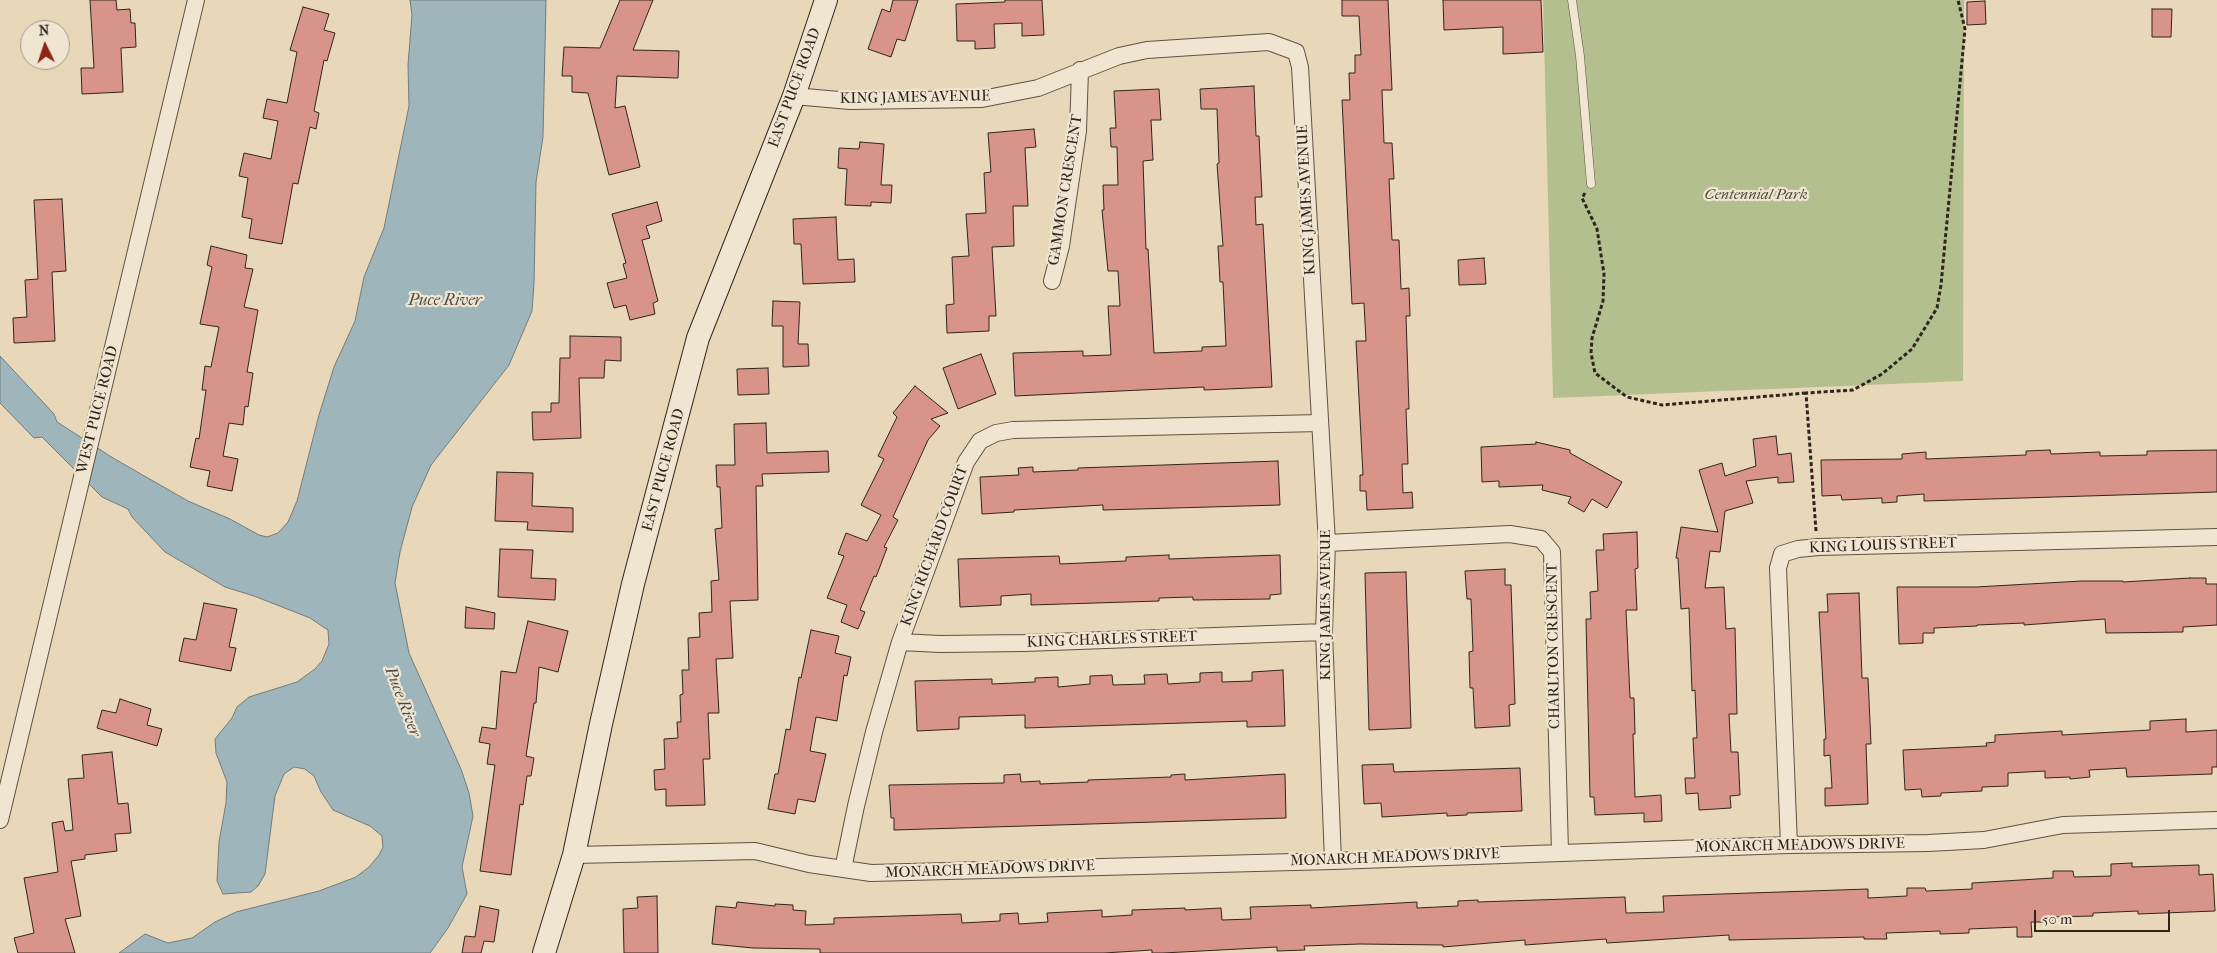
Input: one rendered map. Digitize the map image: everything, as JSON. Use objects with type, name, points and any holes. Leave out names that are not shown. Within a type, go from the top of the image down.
[{"type":"main road","name":"EAST PUCE ROAD","points":[[544,953],[574,855],[633,584],[698,338],[794,96],[826,0]]},
{"type":"street","name":"WEST PUCE ROAD","points":[[0,820],[196,0]]},
{"type":"street","name":"KING JAMES AVENUE","points":[[794,96],[850,101],[982,99],[1038,88],[1119,56],[1147,50],[1269,42],[1296,52],[1301,77],[1327,543],[1324,632],[1334,861]]},
{"type":"street","name":"GAMMON CRESCENT","points":[[1052,281],[1061,246],[1078,131],[1080,70]]},
{"type":"street","name":"KING RICHARD COURT","points":[[843,869],[874,732],[900,642],[966,462],[980,441],[996,433],[1013,430],[1320,423]]},
{"type":"street","name":"CHARLTON CRESCENT","points":[[1327,543],[1510,534],[1541,538],[1552,552],[1560,852]]},
{"type":"street","name":"KING LOUIS STREET","points":[[1789,845],[1778,568],[1782,554],[1798,549],[1818,547],[2217,536]]},
{"type":"street","name":"KING CHARLES STREET","points":[[900,642],[940,644],[1015,643],[1324,632]]},
{"type":"street","name":"MONARCH MEADOWS DRIVE","points":[[574,855],[755,851],[809,864],[871,873],[1334,861],[1560,852],[1984,840],[2063,825],[2217,820]]},
{"type":"lane","points":[[1572,0],[1580,56],[1591,184]]},
{"type":"path","points":[[1591,184],[1582,198],[1597,229],[1604,274],[1603,301],[1592,338],[1591,353],[1595,373],[1627,397],[1662,405],[1853,390],[1882,374],[1912,348],[1937,308],[1941,285],[1965,29],[1958,0]]},
{"type":"path","points":[[1806,393],[1818,547]]},
{"type":"green space","name":"Centennial Park","points":[[1543,0],[1964,0],[1963,381],[1553,398]]},
{"type":"water","name":"Puce River","points":[[410,0],[546,0],[543,137],[536,182],[532,311],[509,365],[431,465],[412,507],[400,552],[395,583],[409,653],[461,769],[469,793],[473,816],[462,867],[467,894],[448,928],[430,953],[119,953],[145,934],[168,943],[192,938],[215,922],[236,912],[319,891],[356,877],[369,867],[379,855],[383,847],[382,836],[370,826],[333,810],[321,792],[314,776],[305,769],[294,767],[284,774],[275,796],[265,874],[258,886],[251,892],[223,894],[217,881],[219,842],[226,803],[227,782],[216,753],[215,739],[232,718],[237,707],[249,697],[297,682],[315,669],[322,661],[329,644],[328,630],[310,618],[225,587],[165,552],[132,517],[128,509],[102,497],[42,437],[34,438],[0,403],[0,356],[54,414],[57,422],[113,458],[188,501],[230,519],[259,535],[267,537],[278,533],[288,522],[297,501],[319,415],[334,367],[355,321],[364,277],[384,228],[409,106],[408,65],[412,15]]},
{"type":"building","points":[[90,0],[116,0],[117,10],[130,9],[131,23],[135,23],[136,47],[121,48],[123,92],[82,94],[81,68],[94,68]]},
{"type":"building","points":[[620,0],[653,0],[633,50],[679,51],[678,78],[617,76],[615,108],[625,106],[640,167],[609,175],[588,93],[572,92],[572,76],[562,76],[564,47],[600,48]]},
{"type":"building","points":[[893,0],[918,0],[905,41],[897,39],[891,57],[868,49],[882,9],[890,12]]},
{"type":"building","points":[[1005,0],[1042,0],[1044,35],[1022,36],[1022,23],[994,24],[995,48],[975,49],[975,41],[957,41],[956,4],[1005,2]]},
{"type":"building","points":[[1342,0],[1388,0],[1392,90],[1382,90],[1384,143],[1392,143],[1394,179],[1389,179],[1392,240],[1399,240],[1401,289],[1409,288],[1410,316],[1406,316],[1409,409],[1406,409],[1408,464],[1402,464],[1403,493],[1412,492],[1413,508],[1367,510],[1366,491],[1360,491],[1360,475],[1363,475],[1356,341],[1366,341],[1364,303],[1352,304],[1342,100],[1350,100],[1349,73],[1355,73],[1355,55],[1361,55],[1359,16],[1342,16]]},
{"type":"building","points":[[1443,0],[1541,0],[1543,52],[1503,54],[1503,27],[1444,30]]},
{"type":"building","points":[[1985,1],[1986,24],[1967,25],[1967,2]]},
{"type":"building","points":[[303,7],[329,14],[324,30],[335,33],[327,61],[324,60],[314,111],[319,113],[316,129],[310,127],[298,184],[293,183],[282,244],[249,238],[252,219],[242,217],[248,178],[239,176],[244,153],[271,159],[278,121],[263,118],[267,99],[287,103],[297,52],[290,50]]},
{"type":"building","points":[[2152,9],[2172,9],[2171,37],[2152,37]]},
{"type":"building","points":[[1254,86],[1256,136],[1259,136],[1262,197],[1255,197],[1256,225],[1263,224],[1272,387],[1204,390],[1204,387],[1015,396],[1013,353],[1083,351],[1083,356],[1111,355],[1108,306],[1120,306],[1118,271],[1108,271],[1102,210],[1104,210],[1103,185],[1118,185],[1117,147],[1111,147],[1110,128],[1116,128],[1114,91],[1159,89],[1161,120],[1151,120],[1153,160],[1143,161],[1146,249],[1148,249],[1154,353],[1202,351],[1202,347],[1226,346],[1223,282],[1220,282],[1218,246],[1223,246],[1217,164],[1219,163],[1217,109],[1201,109],[1200,89]]},
{"type":"building","points":[[1034,129],[1036,147],[1025,148],[1028,206],[1013,206],[1014,246],[992,247],[996,316],[989,316],[989,331],[947,333],[946,305],[954,304],[952,257],[969,256],[966,214],[986,213],[984,173],[991,172],[988,133]]},
{"type":"building","points":[[860,142],[884,144],[881,185],[892,185],[891,203],[871,202],[871,206],[845,205],[847,169],[838,168],[839,148],[859,149]]},
{"type":"building","points":[[62,199],[66,271],[52,272],[55,341],[14,343],[13,318],[27,317],[25,280],[38,279],[34,200]]},
{"type":"building","points":[[657,202],[662,221],[646,226],[650,238],[642,240],[658,301],[653,303],[655,314],[630,320],[626,305],[614,308],[607,283],[627,278],[623,264],[626,263],[612,214]]},
{"type":"building","points":[[836,217],[838,260],[854,259],[855,282],[803,284],[801,244],[794,244],[793,219]]},
{"type":"building","points":[[211,246],[247,255],[245,268],[253,269],[244,307],[258,310],[247,372],[253,373],[248,407],[245,406],[243,425],[229,423],[223,456],[238,459],[232,491],[207,486],[210,471],[190,467],[196,438],[199,439],[206,390],[202,390],[205,366],[211,367],[219,327],[200,324],[212,267],[207,265]]},
{"type":"building","points":[[1484,258],[1486,284],[1459,285],[1458,260]]},
{"type":"building","points":[[773,301],[800,302],[798,344],[808,344],[809,366],[783,367],[783,326],[772,326]]},
{"type":"building","points":[[570,336],[621,337],[621,361],[605,360],[604,378],[579,378],[581,438],[533,440],[532,412],[551,412],[551,403],[559,403],[560,358],[570,358]]},
{"type":"building","points":[[981,354],[996,394],[958,409],[943,368]]},
{"type":"building","points":[[768,368],[769,394],[738,395],[737,369]]},
{"type":"building","points":[[915,386],[948,413],[931,419],[940,426],[928,440],[893,517],[898,520],[884,547],[887,548],[876,577],[874,576],[860,610],[865,612],[858,629],[841,622],[847,605],[827,598],[844,556],[838,554],[846,533],[867,541],[881,515],[861,505],[884,459],[878,456],[897,417],[893,413]]},
{"type":"building","points":[[766,423],[767,453],[828,451],[829,472],[762,474],[763,486],[756,486],[758,600],[730,601],[733,658],[716,659],[719,713],[708,713],[710,759],[703,759],[705,805],[666,806],[666,789],[655,790],[654,770],[665,769],[664,739],[678,738],[677,722],[681,722],[680,695],[683,694],[682,670],[689,670],[688,638],[700,637],[699,613],[712,612],[711,581],[719,580],[715,529],[722,528],[720,487],[717,487],[716,465],[735,465],[734,424]]},
{"type":"building","points":[[1776,436],[1778,455],[1791,453],[1794,482],[1778,483],[1778,477],[1746,481],[1753,503],[1725,511],[1720,552],[1710,551],[1705,588],[1724,587],[1726,629],[1735,628],[1737,714],[1729,714],[1731,752],[1738,752],[1740,795],[1730,796],[1731,808],[1699,810],[1698,793],[1686,794],[1685,778],[1695,778],[1693,738],[1697,738],[1695,690],[1692,691],[1689,608],[1681,609],[1678,558],[1676,558],[1681,527],[1718,532],[1699,470],[1722,463],[1725,476],[1756,466],[1753,439]]},
{"type":"building","points":[[1536,442],[1570,450],[1570,453],[1622,482],[1607,508],[1592,499],[1584,512],[1568,503],[1571,497],[1542,490],[1543,485],[1499,487],[1499,481],[1482,482],[1481,447],[1536,444]]},
{"type":"building","points":[[2050,450],[2051,454],[2100,452],[2100,456],[2147,455],[2147,451],[2217,450],[2217,492],[1924,501],[1924,494],[1897,496],[1897,502],[1882,503],[1882,498],[1842,500],[1841,495],[1822,496],[1821,460],[1902,459],[1902,454],[1926,452],[1926,459],[2026,455],[2026,451]]},
{"type":"building","points":[[1278,461],[1280,505],[1103,510],[1103,505],[1014,510],[1014,512],[982,514],[980,477],[1019,475],[1018,468],[1033,467],[1033,472],[1078,470],[1078,468]]},
{"type":"building","points":[[497,472],[533,473],[532,506],[573,508],[573,532],[527,530],[528,522],[495,521]]},
{"type":"building","points":[[1637,532],[1638,568],[1635,569],[1637,610],[1626,610],[1630,698],[1634,698],[1635,797],[1661,795],[1662,821],[1644,822],[1644,813],[1595,815],[1594,797],[1590,797],[1586,619],[1591,619],[1590,592],[1598,591],[1596,550],[1604,550],[1603,534]]},
{"type":"building","points":[[500,549],[533,550],[531,578],[556,579],[555,600],[498,597]]},
{"type":"building","points":[[1169,555],[1169,559],[1280,555],[1281,594],[1270,595],[1270,599],[1193,600],[1193,597],[1159,598],[1159,601],[1031,605],[1031,594],[1001,596],[1001,605],[960,607],[958,559],[1059,556],[1060,564],[1126,561],[1126,557]]},
{"type":"building","points":[[1505,569],[1505,585],[1511,585],[1515,704],[1509,705],[1510,726],[1475,728],[1473,688],[1470,688],[1469,652],[1473,651],[1471,599],[1467,599],[1465,571]]},
{"type":"building","points":[[1406,572],[1411,728],[1369,730],[1365,573]]},
{"type":"building","points":[[2206,578],[2206,584],[2217,584],[2217,625],[2183,627],[2183,632],[2106,633],[2105,619],[2024,625],[2024,623],[1977,625],[1934,628],[1934,633],[1923,633],[1923,643],[1899,644],[1897,587],[1976,587],[2082,581],[2123,582]]},
{"type":"building","points":[[1859,593],[1862,678],[1868,678],[1871,744],[1866,744],[1868,804],[1825,806],[1825,788],[1832,788],[1830,755],[1824,756],[1824,739],[1826,739],[1819,612],[1828,612],[1827,594]]},
{"type":"building","points":[[204,603],[237,609],[229,647],[236,648],[231,671],[179,661],[184,638],[196,640]]},
{"type":"building","points":[[466,607],[495,613],[494,629],[465,628]]},
{"type":"building","points":[[528,621],[568,631],[558,672],[539,667],[536,703],[534,703],[526,756],[534,758],[531,776],[527,776],[523,805],[520,804],[511,875],[480,871],[495,765],[487,764],[490,744],[479,742],[482,727],[496,729],[501,671],[516,673]]},
{"type":"building","points":[[811,630],[839,636],[835,653],[851,657],[847,676],[844,675],[837,721],[816,717],[810,751],[826,754],[815,802],[798,799],[795,814],[768,809],[775,774],[778,774],[786,729],[790,730],[799,677],[801,678]]},
{"type":"building","points":[[1283,670],[1285,726],[1247,727],[1247,721],[1025,728],[1025,715],[959,717],[959,729],[917,731],[915,681],[992,679],[992,684],[1035,682],[1035,678],[1058,677],[1058,687],[1090,684],[1090,676],[1112,675],[1113,685],[1145,684],[1144,675],[1167,674],[1168,684],[1200,682],[1200,673],[1222,672],[1222,682],[1252,681],[1252,672]]},
{"type":"building","points":[[120,699],[151,709],[147,725],[162,729],[157,746],[97,728],[102,710],[116,713]]},
{"type":"building","points":[[2186,719],[2186,732],[2217,730],[2217,767],[2212,767],[2212,774],[2127,777],[2126,768],[2089,770],[2090,777],[2070,779],[2070,777],[2045,778],[2045,771],[2008,773],[2008,786],[1982,787],[1982,791],[1941,793],[1941,796],[1922,797],[1921,789],[1905,790],[1903,750],[1987,746],[1986,743],[1995,742],[1995,735],[2062,731],[2062,735],[2150,730],[2150,721]]},
{"type":"building","points":[[112,752],[118,804],[128,803],[131,833],[115,834],[117,851],[85,855],[85,859],[71,861],[81,916],[65,919],[75,953],[18,953],[14,938],[34,933],[24,878],[58,872],[52,823],[63,821],[65,831],[73,830],[68,779],[84,778],[82,755]]},
{"type":"building","points":[[1393,764],[1394,772],[1520,768],[1522,811],[1467,813],[1467,815],[1447,816],[1447,813],[1382,817],[1381,803],[1364,804],[1362,765]]},
{"type":"building","points":[[1020,774],[1021,782],[1040,781],[1040,784],[1171,777],[1171,775],[1185,774],[1185,780],[1285,774],[1286,818],[894,830],[894,818],[891,818],[889,785],[1004,783],[1004,775]]},
{"type":"building","points":[[2132,863],[2132,867],[2199,865],[2199,875],[2213,874],[2215,911],[2138,914],[2138,911],[2093,913],[2093,916],[2052,917],[2052,922],[2031,922],[2032,937],[2017,937],[2017,927],[1969,929],[1969,933],[1940,934],[1940,931],[1886,933],[1887,939],[1864,939],[1864,937],[1729,940],[1729,935],[1607,943],[1606,939],[1525,945],[1525,940],[1443,947],[1443,945],[1360,944],[1304,946],[1305,950],[1277,951],[1277,947],[1163,953],[1152,953],[1152,950],[1104,953],[820,953],[820,949],[753,948],[712,944],[716,906],[736,908],[737,902],[775,906],[775,904],[793,905],[793,910],[806,911],[805,925],[834,924],[834,918],[961,914],[962,923],[1000,921],[1000,914],[1018,913],[1019,924],[1048,922],[1047,913],[1102,910],[1102,917],[1132,915],[1132,910],[1185,908],[1185,910],[1221,908],[1222,920],[1251,919],[1250,907],[1311,905],[1311,908],[1417,902],[1417,908],[1458,906],[1458,901],[1625,897],[1626,913],[1664,912],[1663,896],[1868,889],[1868,898],[1907,896],[1907,888],[1925,888],[1926,891],[1972,889],[1972,883],[2053,878],[2053,871],[2073,871],[2074,877],[2111,876],[2111,864]]},
{"type":"building","points":[[657,896],[658,953],[624,953],[623,909],[638,908],[637,897]]},
{"type":"building","points":[[480,906],[499,910],[494,942],[484,941],[481,953],[462,953],[465,936],[475,937]]}]
